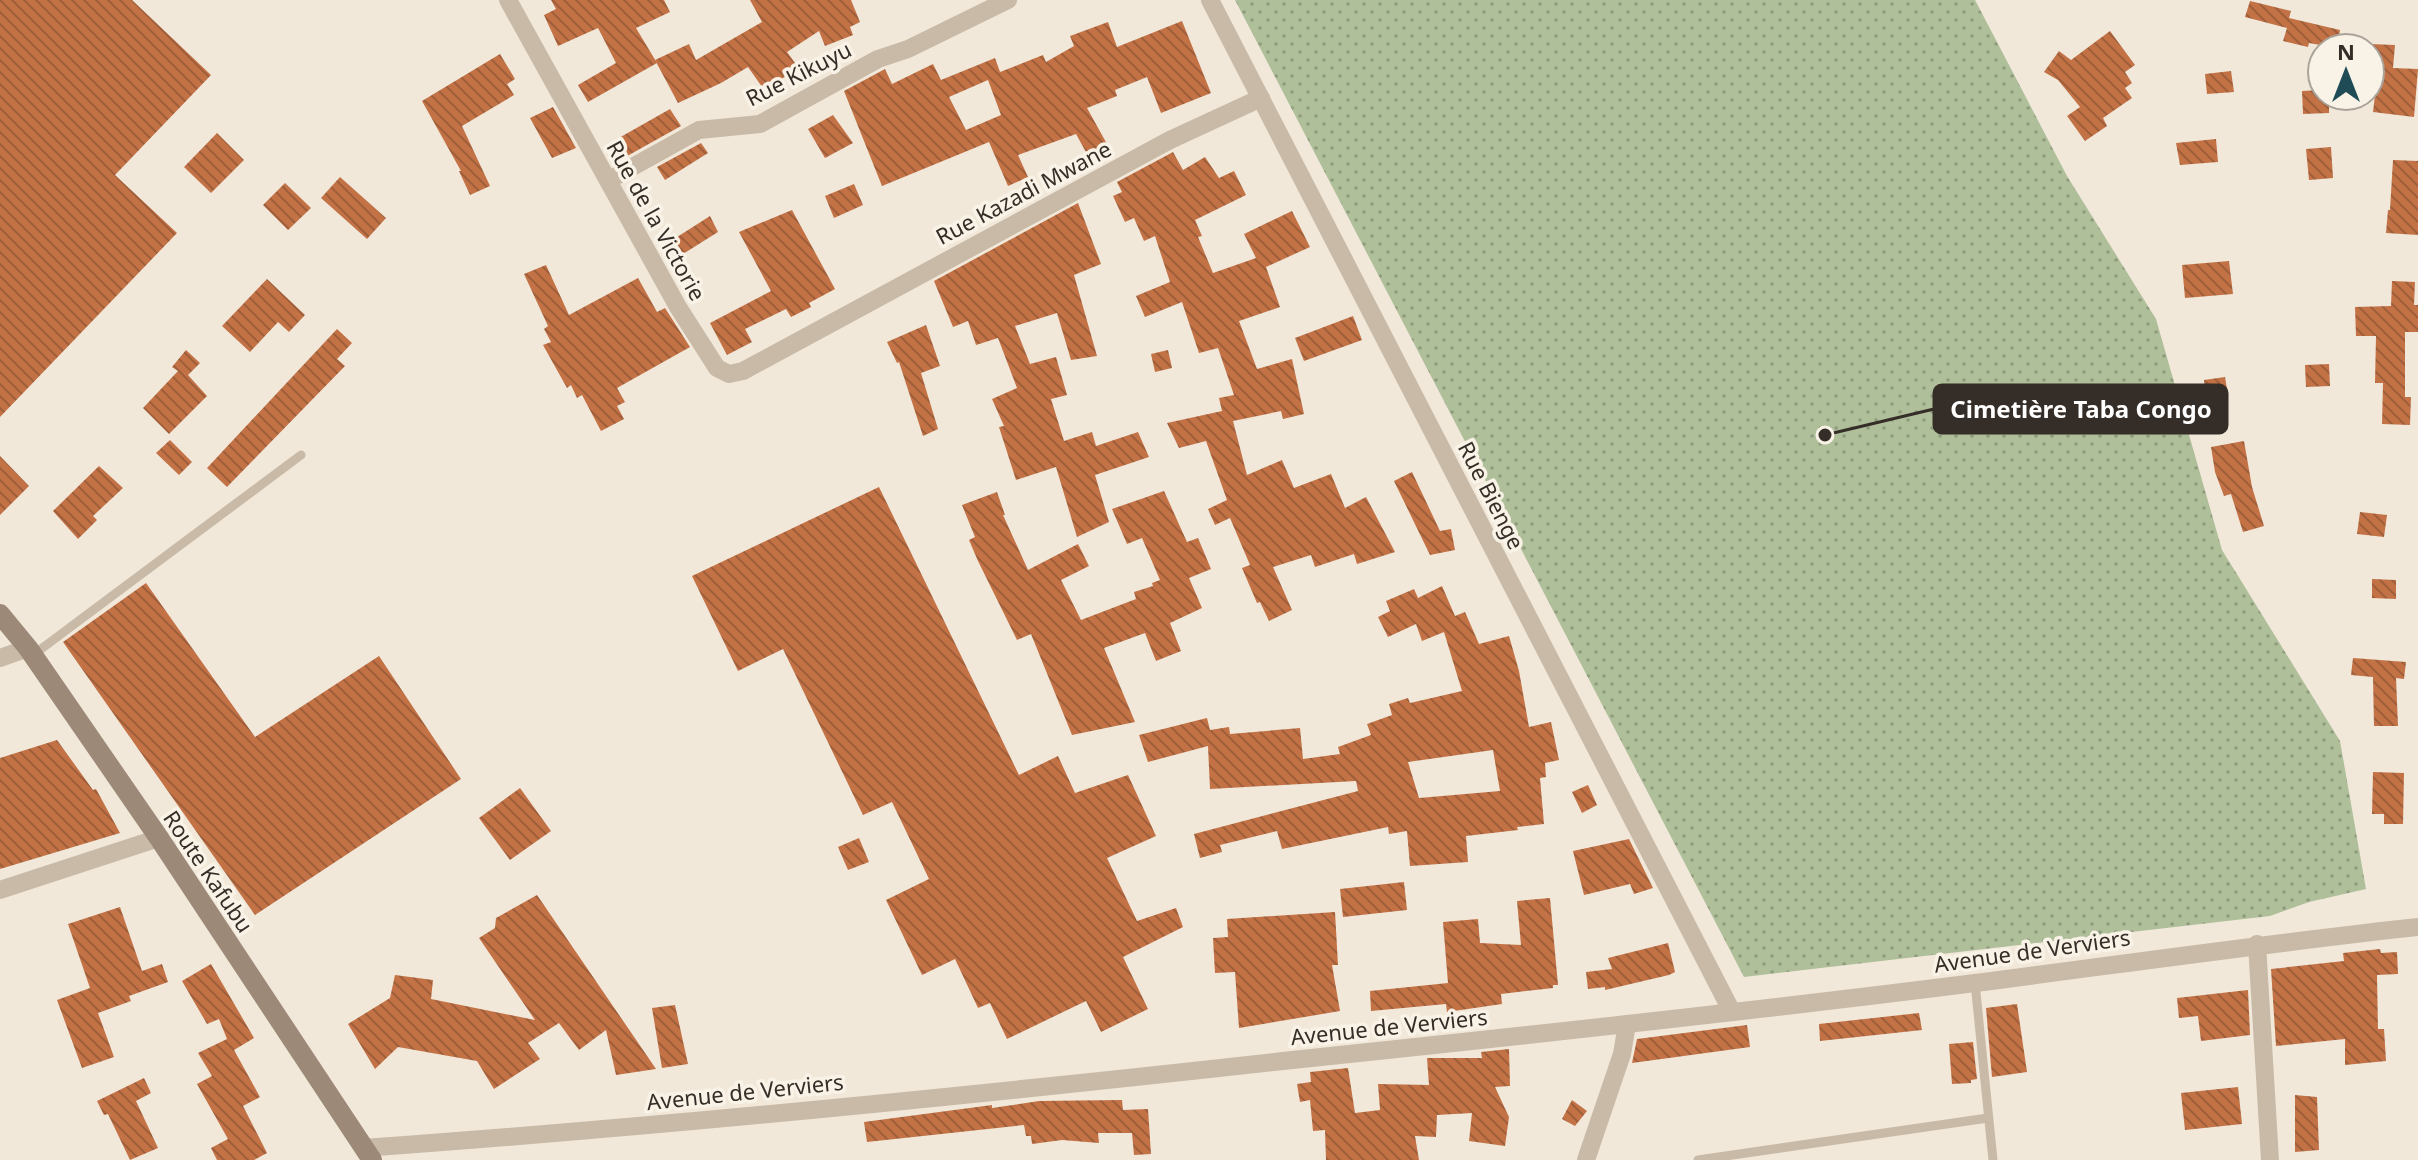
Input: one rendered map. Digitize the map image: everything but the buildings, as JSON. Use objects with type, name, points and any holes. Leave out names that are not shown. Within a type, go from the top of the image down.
[{"type":"main road","name":"Route Kafubu","points":[[0,614],[31,652],[159,838],[368,1154]]},
{"type":"street","name":"Rue de la Victorie","points":[[508,0],[678,307],[712,361],[722,372],[735,374],[811,334]]},
{"type":"street","name":"Rue Kikuyu","points":[[609,180],[699,130],[760,124],[878,59],[908,49],[1008,0]]},
{"type":"street","name":"Rue Bienge","points":[[1210,0],[1732,1012]]},
{"type":"street","name":"Rue Kazadi Mwane","points":[[811,334],[1170,140],[1261,98]]},
{"type":"street","points":[[0,658],[31,652]]},
{"type":"street","points":[[0,890],[159,838]]},
{"type":"street","name":"Avenue de Verviers","points":[[368,1154],[431,1151],[1627,1024],[1975,983],[2257,944],[2418,927]]},
{"type":"street","points":[[2257,944],[2270,1160]]},
{"type":"street","points":[[1586,1160],[1622,1054],[1627,1024]]},
{"type":"lane","points":[[31,652],[301,455]]},
{"type":"lane","points":[[1975,983],[1993,1160]]},
{"type":"lane","points":[[1698,1160],[1988,1118]]},
{"type":"green space","points":[[1235,0],[1975,0],[2067,176],[2156,319],[2222,550],[2340,741],[2366,889],[2309,902],[2270,916],[1744,977]]},
{"type":"place","name":"Cimetière Taba Congo","points":[[1825,435]]}]
